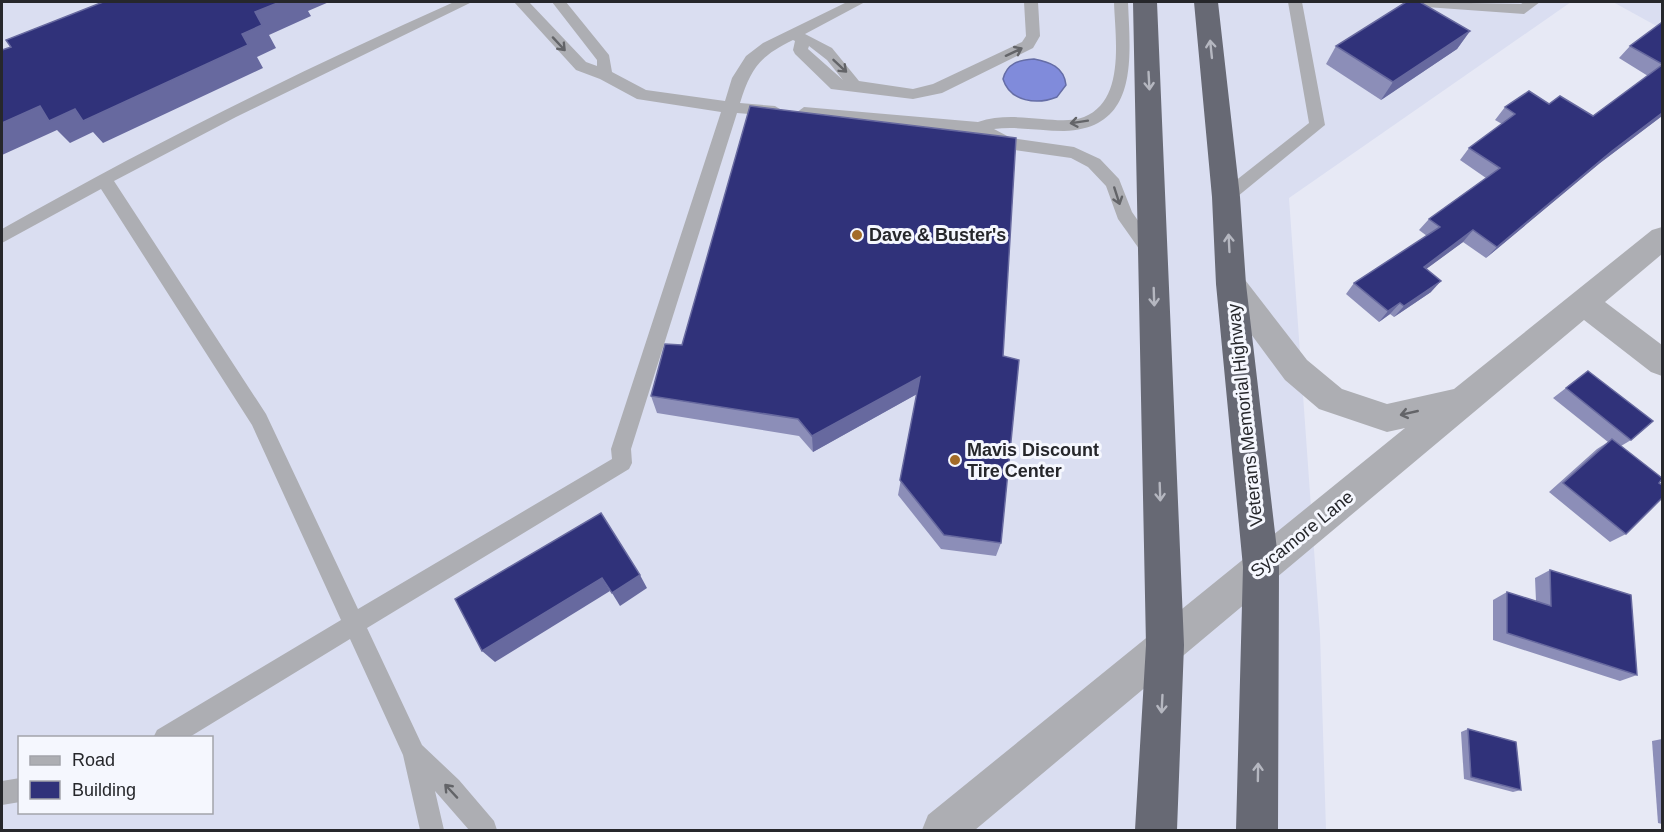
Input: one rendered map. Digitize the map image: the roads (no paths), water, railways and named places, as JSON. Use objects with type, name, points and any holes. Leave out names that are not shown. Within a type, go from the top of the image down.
[{"type":"highway","points":[[1145,2],[1165,645],[1156,831]]},
{"type":"highway","name":"Veterans Memorial Highway","points":[[1206,2],[1226,197],[1231,284],[1261,567],[1257,831]]},
{"type":"street","name":"Sycamore Lane","points":[[943,831],[1165,645],[1585,304],[1662,238]]},
{"type":"street","points":[[1231,284],[1296,370],[1331,399],[1387,418],[1466,400]]},
{"type":"street","points":[[1585,304],[1662,363]]},
{"type":"lane","points":[[2,237],[103,178],[324,65],[465,2]]},
{"type":"lane","points":[[522,2],[581,66],[605,75],[642,95],[732,108],[979,128],[1008,143],[1074,153],[1094,163],[1113,183],[1124,214],[1153,255]]},
{"type":"lane","points":[[559,2],[604,59],[605,75]]},
{"type":"lane","points":[[168,736],[622,462],[621,449],[740,78],[751,60],[798,37],[858,2]]},
{"type":"lane","points":[[798,37],[800,50],[836,85],[913,94],[937,89],[1028,45],[1033,36],[1031,2]]},
{"type":"lane","points":[[979,128],[992,122],[1059,125],[1092,120],[1115,98],[1122,74],[1121,2]]},
{"type":"lane","points":[[1226,197],[1317,125],[1295,2]]},
{"type":"lane","points":[[1426,2],[1524,9],[1533,2]]},
{"type":"lane","points":[[103,178],[251,404],[414,753],[432,831]]},
{"type":"lane","points":[[414,753],[450,789],[485,831]]},
{"type":"lane","points":[[2,793],[18,790]]},
{"type":"water","points":[[1034,59],[1055,66],[1062,74],[1066,85],[1057,97],[1041,101],[1025,100],[1012,93],[1007,87],[1003,79],[1007,69],[1023,60]]},
{"type":"place","name":"Dave & Buster's","points":[[857,235]]},
{"type":"place","name":"Mavis Discount Tire Center","points":[[955,460]]}]
